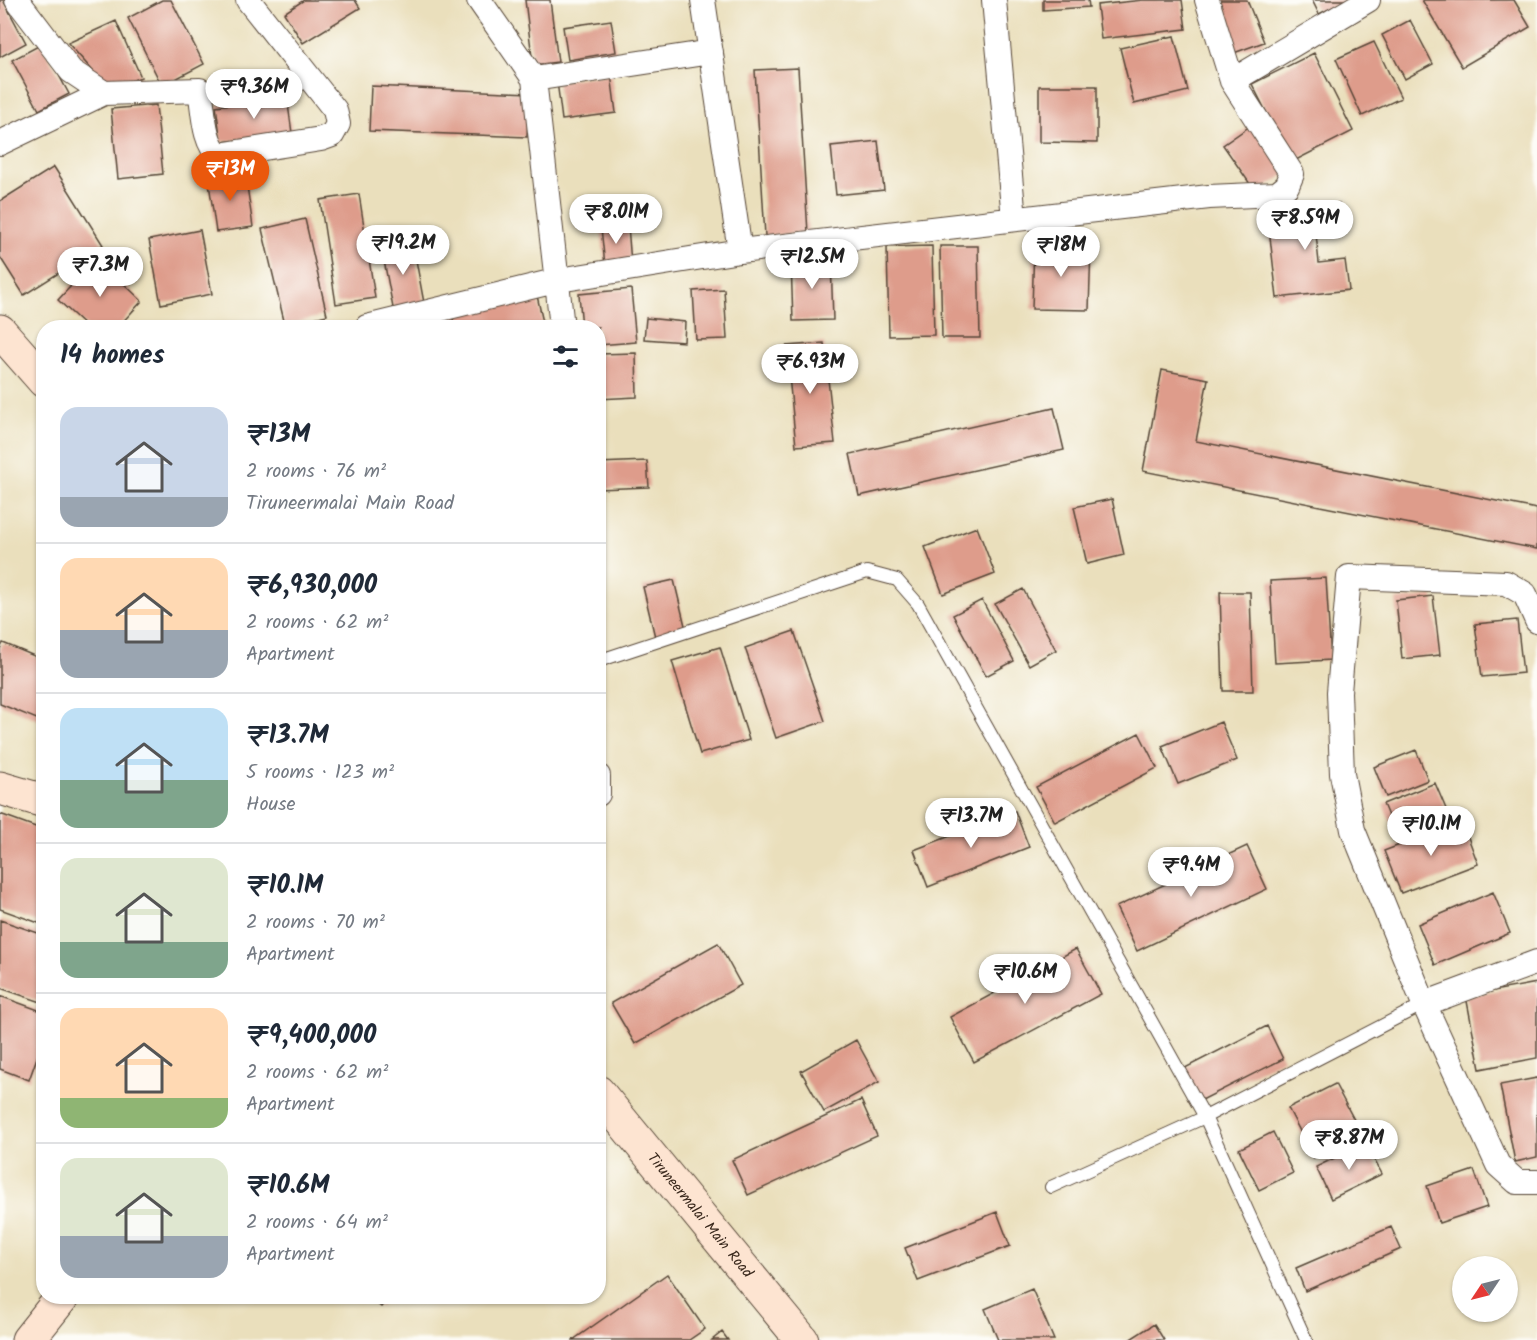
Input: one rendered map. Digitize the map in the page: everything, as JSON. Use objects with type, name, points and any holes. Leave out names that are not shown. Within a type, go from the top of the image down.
[{"type":"main road","points":[[0,331],[36,372]]},
{"type":"main road","points":[[0,788],[36,799]]},
{"type":"main road","name":"Tiruneermalai Main Road","points":[[606,1102],[802,1340]]},
{"type":"main road","points":[[28,1340],[57,1304]]},
{"type":"street","points":[[16,0],[71,71],[104,93]]},
{"type":"street","points":[[0,143],[104,93],[200,90],[208,137],[213,150],[219,155],[321,139],[332,135],[338,124],[335,110],[248,0]]},
{"type":"street","points":[[479,0],[534,79],[559,280],[562,320]]},
{"type":"street","points":[[703,0],[740,250]]},
{"type":"street","points":[[994,0],[1014,219]]},
{"type":"street","points":[[396,320],[559,280],[740,250],[1209,197],[1277,194],[1287,186],[1292,174],[1232,81],[1207,0]]},
{"type":"street","points":[[1232,81],[1368,0]]},
{"type":"street","points":[[534,79],[711,52]]},
{"type":"street","points":[[1537,621],[1524,594],[1506,583],[1349,577],[1339,692],[1342,774],[1353,830],[1424,1004],[1498,1165],[1517,1182],[1537,1182]]},
{"type":"street","points":[[1424,1004],[1537,962]]},
{"type":"lane","points":[[606,658],[867,572],[897,580],[918,604],[1205,1116],[1305,1340]]},
{"type":"lane","points":[[1051,1187],[1205,1116],[1424,1004]]},
{"type":"building","points":[[0,0],[3,0],[26,43],[0,57]]},
{"type":"building","points":[[162,0],[171,0],[204,64],[162,86],[128,18]]},
{"type":"building","points":[[304,0],[355,0],[360,8],[303,43],[284,13]]},
{"type":"building","points":[[525,0],[550,0],[558,62],[533,65]]},
{"type":"building","points":[[1043,0],[1088,0],[1089,7],[1043,10]]},
{"type":"building","points":[[1143,0],[1182,0],[1186,29],[1101,39],[1097,5]]},
{"type":"building","points":[[1210,0],[1247,0],[1264,42],[1231,54]]},
{"type":"building","points":[[1312,0],[1347,0],[1319,14]]},
{"type":"building","points":[[1422,0],[1514,0],[1530,27],[1462,67]]},
{"type":"building","points":[[611,20],[616,52],[568,60],[563,27]]},
{"type":"building","points":[[1410,20],[1433,64],[1405,79],[1382,35]]},
{"type":"building","points":[[116,21],[141,77],[109,89],[68,43]]},
{"type":"building","points":[[1174,36],[1188,91],[1134,104],[1120,48]]},
{"type":"building","points":[[1374,42],[1401,98],[1362,116],[1336,59]]},
{"type":"building","points":[[42,44],[69,94],[39,110],[12,60]]},
{"type":"building","points":[[1314,53],[1353,131],[1292,162],[1252,84]]},
{"type":"building","points":[[798,68],[808,233],[765,236],[755,70]]},
{"type":"building","points":[[611,74],[616,113],[562,120],[557,81]]},
{"type":"building","points":[[371,86],[529,93],[527,137],[369,131]]},
{"type":"building","points":[[1039,86],[1097,86],[1097,143],[1039,142]]},
{"type":"building","points":[[287,97],[292,133],[221,142],[216,106]]},
{"type":"building","points":[[156,105],[163,174],[118,179],[111,109]]},
{"type":"building","points":[[1253,124],[1287,173],[1257,194],[1223,145]]},
{"type":"building","points":[[878,141],[884,190],[836,195],[831,146]]},
{"type":"building","points":[[54,167],[103,245],[24,295],[0,257],[0,201]]},
{"type":"building","points":[[245,172],[253,227],[216,232],[208,176]]},
{"type":"building","points":[[359,194],[375,298],[336,304],[320,200]]},
{"type":"building","points":[[1339,203],[1342,231],[1316,234],[1319,263],[1345,260],[1349,290],[1277,298],[1267,211]]},
{"type":"building","points":[[305,219],[327,315],[306,320],[284,320],[262,229]]},
{"type":"building","points":[[628,226],[631,263],[605,265],[601,228]]},
{"type":"building","points":[[200,230],[212,294],[161,304],[149,240]]},
{"type":"building","points":[[413,244],[424,303],[393,308],[382,250]]},
{"type":"building","points":[[1034,245],[1091,247],[1089,310],[1032,309]]},
{"type":"building","points":[[932,246],[934,335],[889,336],[887,247]]},
{"type":"building","points":[[940,246],[978,246],[980,338],[942,338]]},
{"type":"building","points":[[97,258],[142,301],[124,320],[79,320],[58,300]]},
{"type":"building","points":[[831,260],[833,320],[793,321],[791,261]]},
{"type":"building","points":[[631,289],[636,342],[606,344],[606,320],[581,320],[579,294]]},
{"type":"building","points":[[724,289],[727,339],[696,340],[693,291]]},
{"type":"building","points":[[536,291],[542,320],[453,320],[451,311]]},
{"type":"building","points":[[646,318],[685,322],[684,342],[644,339]]},
{"type":"building","points":[[824,343],[835,443],[796,446],[786,346]]},
{"type":"building","points":[[636,353],[637,397],[606,399],[606,354]]},
{"type":"building","points":[[1162,370],[1208,379],[1196,441],[1537,509],[1537,549],[1143,471]]},
{"type":"building","points":[[1054,408],[1064,450],[859,496],[850,454]]},
{"type":"building","points":[[647,461],[649,487],[606,489],[606,463]]},
{"type":"building","points":[[1112,499],[1124,555],[1087,564],[1074,507]]},
{"type":"building","points":[[977,527],[995,574],[943,594],[925,547]]},
{"type":"building","points":[[1326,578],[1331,660],[1275,663],[1270,581]]},
{"type":"building","points":[[674,580],[686,630],[655,637],[643,587]]},
{"type":"building","points":[[1023,589],[1056,650],[1029,665],[995,604]]},
{"type":"building","points":[[1220,592],[1250,592],[1253,691],[1223,691]]},
{"type":"building","points":[[1433,596],[1440,655],[1402,659],[1396,600]]},
{"type":"building","points":[[982,600],[1014,661],[986,676],[953,615]]},
{"type":"building","points":[[1517,620],[1523,673],[1482,677],[1475,624]]},
{"type":"building","points":[[794,631],[825,721],[776,738],[745,648]]},
{"type":"building","points":[[3,643],[36,657],[36,719],[0,704],[0,649]]},
{"type":"building","points":[[720,647],[749,740],[700,754],[672,661]]},
{"type":"building","points":[[1221,722],[1237,760],[1178,784],[1162,746]]},
{"type":"building","points":[[1139,733],[1157,768],[1055,822],[1036,787]]},
{"type":"building","points":[[1416,750],[1428,780],[1386,797],[1374,767]]},
{"type":"building","points":[[1435,783],[1449,816],[1397,838],[1383,804]]},
{"type":"building","points":[[1015,811],[1029,847],[928,887],[914,850]]},
{"type":"building","points":[[0,814],[36,827],[36,922],[0,909]]},
{"type":"building","points":[[1462,821],[1478,864],[1401,893],[1384,851]]},
{"type":"building","points":[[1247,846],[1267,889],[1137,951],[1116,907]]},
{"type":"building","points":[[1493,892],[1510,933],[1435,965],[1418,924]]},
{"type":"building","points":[[0,920],[36,932],[36,1000],[0,988]]},
{"type":"building","points":[[718,943],[741,985],[635,1044],[611,1003]]},
{"type":"building","points":[[1076,949],[1101,994],[974,1062],[950,1017]]},
{"type":"building","points":[[1537,983],[1537,1058],[1480,1069],[1466,996]]},
{"type":"building","points":[[0,996],[36,1009],[36,1060],[29,1080],[0,1069]]},
{"type":"building","points":[[1267,1026],[1283,1059],[1200,1101],[1183,1069]]},
{"type":"building","points":[[856,1040],[879,1082],[824,1112],[801,1071]]},
{"type":"building","points":[[1537,1078],[1537,1157],[1515,1162],[1500,1085]]},
{"type":"building","points":[[1335,1084],[1361,1133],[1314,1158],[1288,1108]]},
{"type":"building","points":[[861,1100],[877,1136],[748,1195],[732,1160]]},
{"type":"building","points":[[1273,1132],[1293,1173],[1259,1190],[1239,1149]]},
{"type":"building","points":[[1365,1143],[1382,1174],[1331,1199],[1316,1167]]},
{"type":"building","points":[[1474,1170],[1487,1207],[1439,1223],[1427,1186]]},
{"type":"building","points":[[997,1212],[1010,1246],[918,1281],[905,1248]]},
{"type":"building","points":[[1391,1227],[1401,1249],[1305,1291],[1296,1268]]},
{"type":"building","points":[[667,1274],[705,1329],[689,1340],[573,1340]]},
{"type":"building","points":[[1032,1289],[1054,1340],[998,1340],[985,1309]]},
{"type":"building","points":[[1154,1324],[1164,1340],[1129,1340]]},
{"type":"building","points":[[722,1332],[728,1340],[712,1340]]}]
